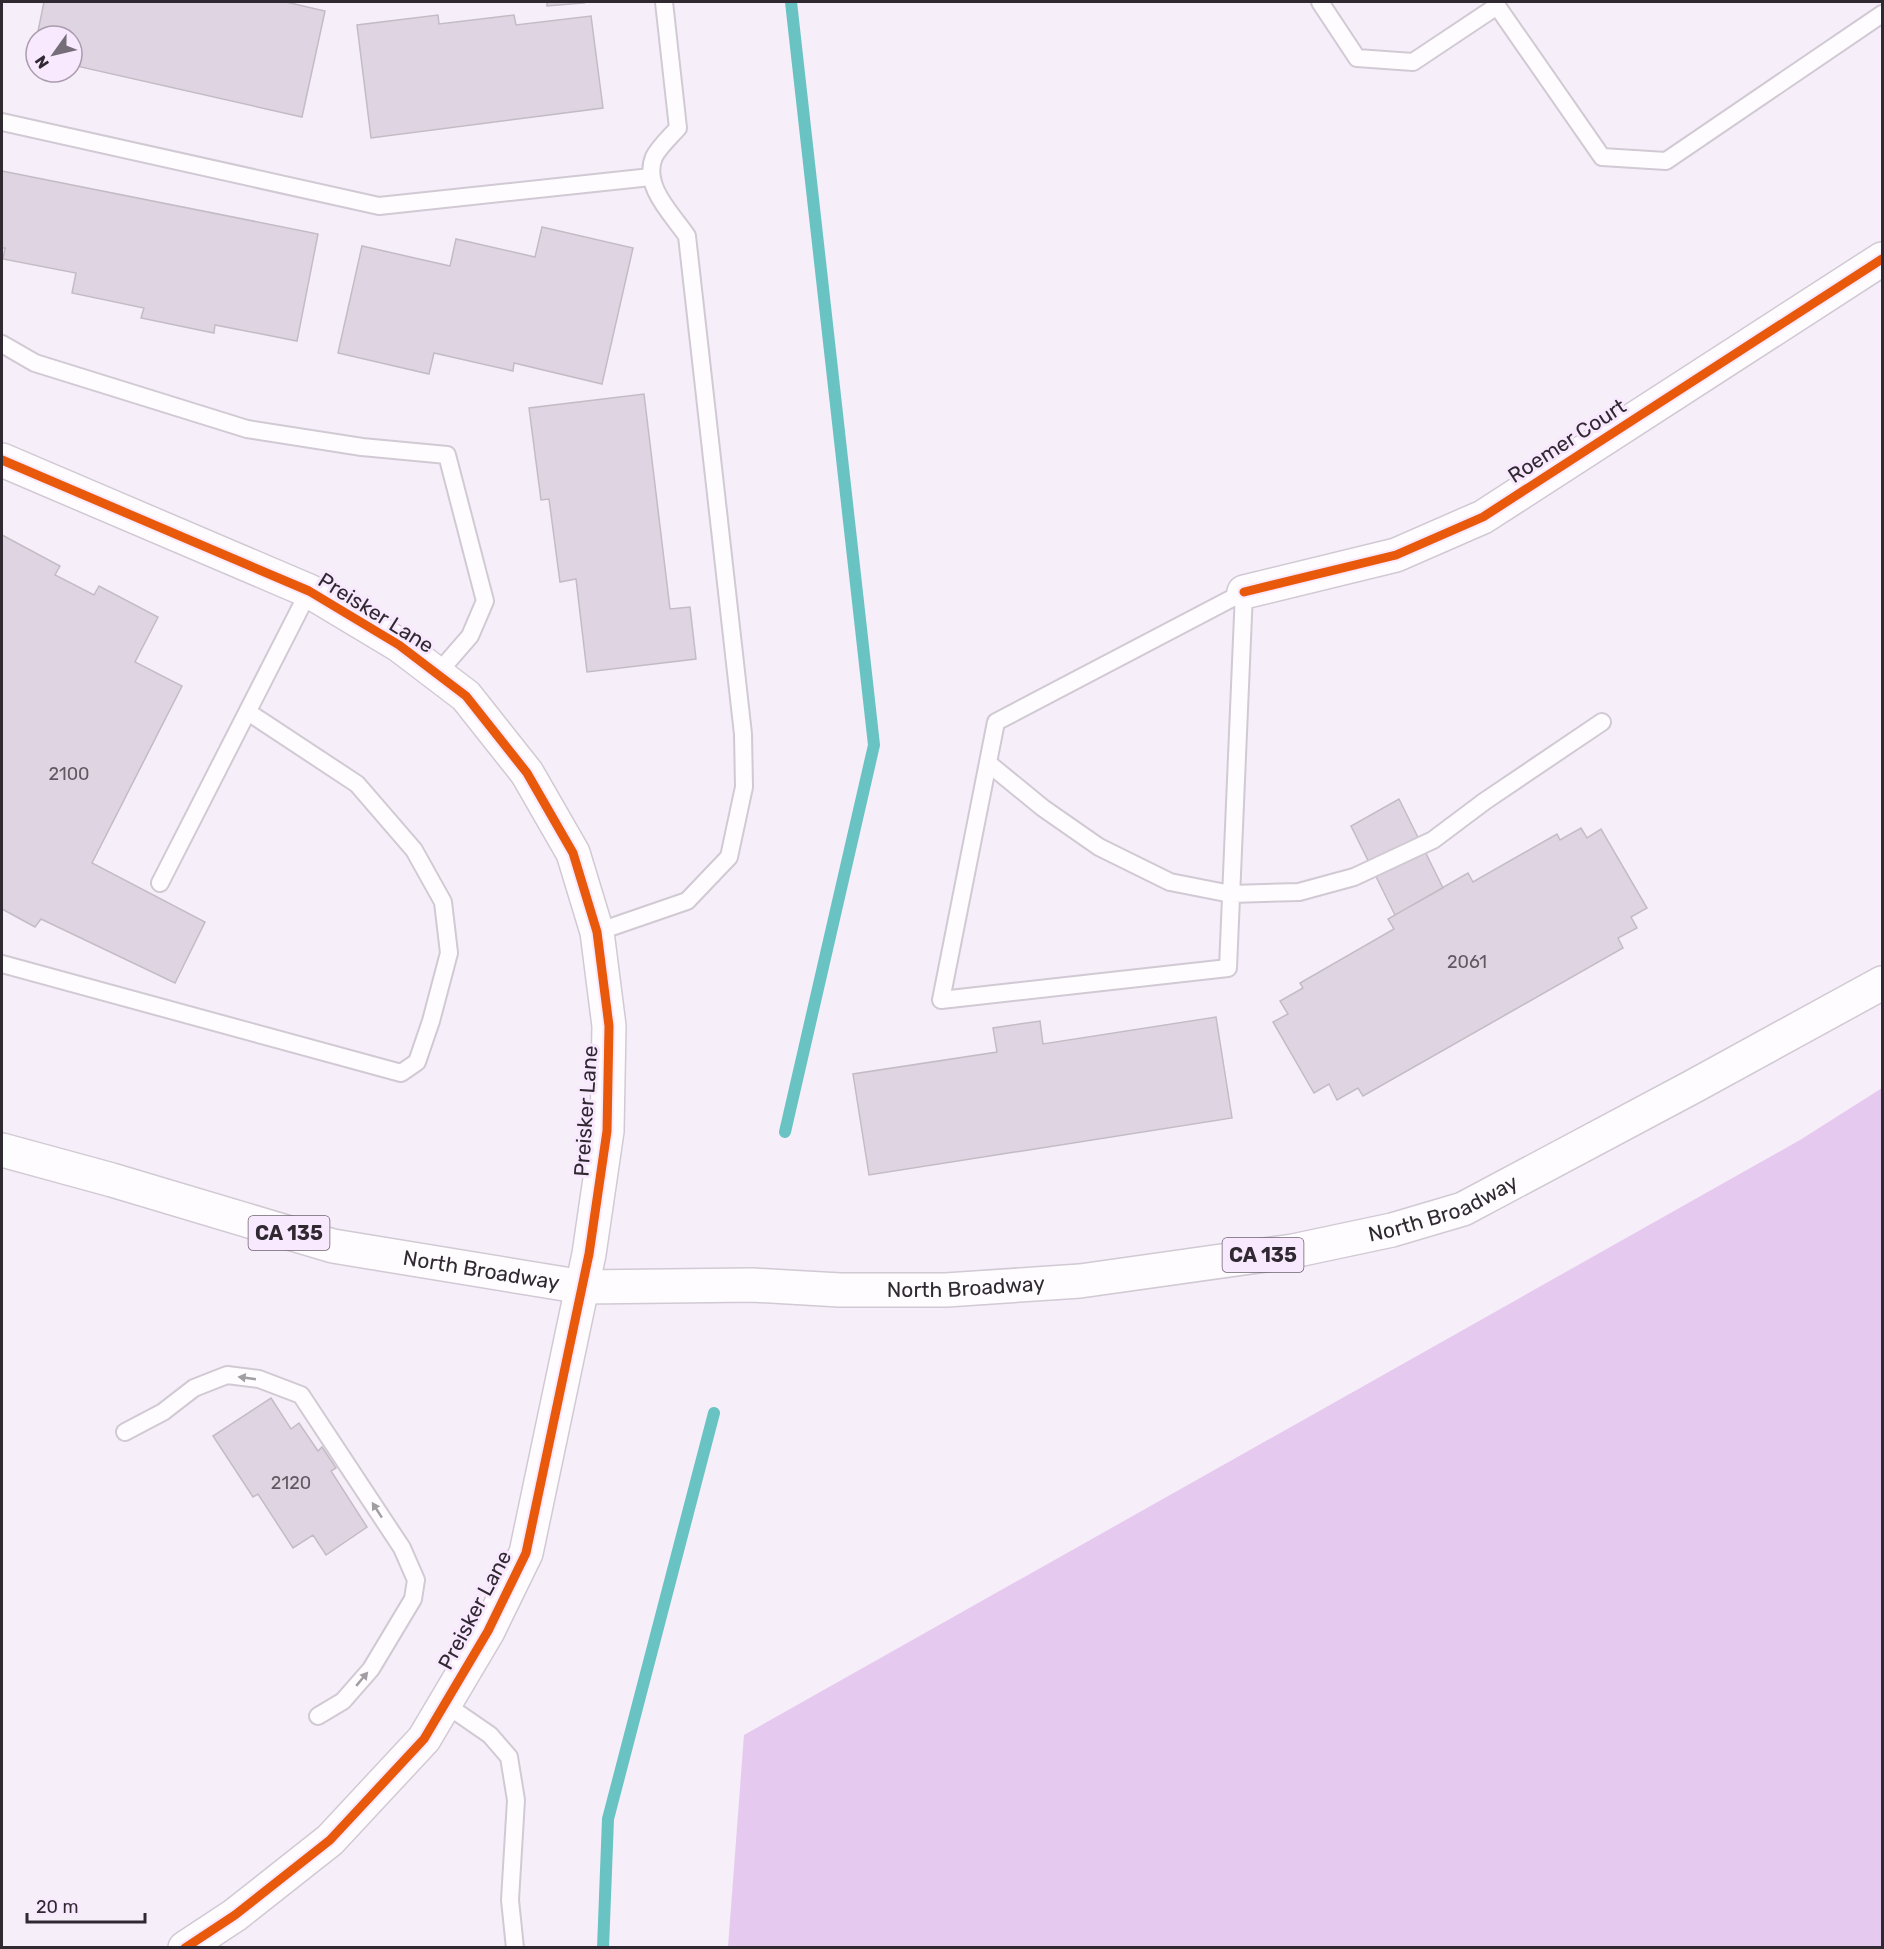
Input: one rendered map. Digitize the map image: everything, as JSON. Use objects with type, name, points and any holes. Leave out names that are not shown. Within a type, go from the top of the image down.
[{"type":"street","name":"Roemer Court","points":[[1244,592],[1396,555],[1483,517],[1882,259]]},
{"type":"street","name":"Preisker Lane","points":[[2,460],[309,591],[399,645],[466,696],[527,773],[573,854],[597,932],[609,1026],[607,1131],[583,1287],[526,1553],[488,1631],[424,1739],[330,1840],[235,1915],[186,1947]]},
{"type":"street","name":"North Broadway","points":[[2,1150],[112,1180],[333,1246],[583,1287],[752,1285],[840,1290],[946,1290],[1080,1281],[1293,1251],[1392,1230],[1463,1209],[1882,983]]},
{"type":"lane","points":[[597,932],[687,901],[729,856],[744,787],[743,734],[687,236],[656,190],[651,177],[654,157],[678,128],[664,2]]},
{"type":"lane","points":[[1320,2],[1357,58],[1413,62],[1497,4],[1602,157],[1666,160],[1882,14]]},
{"type":"lane","points":[[2,123],[379,206],[651,177]]},
{"type":"lane","points":[[2,344],[35,363],[247,429],[362,447],[447,455],[485,601],[470,636],[437,674]]},
{"type":"lane","points":[[160,883],[309,591]]},
{"type":"lane","points":[[1244,592],[1228,968],[941,1000],[996,722],[1244,592]]},
{"type":"lane","points":[[2,964],[401,1073],[417,1062],[431,1021],[449,952],[443,902],[414,850],[357,784],[248,712]]},
{"type":"lane","points":[[988,763],[1043,808],[1100,847],[1170,882],[1231,894],[1299,892],[1354,876],[1432,840],[1485,801],[1602,722]]},
{"type":"lane","points":[[125,1432],[163,1412],[194,1388],[227,1375],[259,1379],[301,1395],[402,1548],[416,1580],[413,1599],[370,1669],[343,1701],[318,1716]]},
{"type":"lane","points":[[445,1704],[490,1735],[509,1757],[516,1800],[510,1900],[514,1947]]},
{"type":"shaded area","points":[[1882,1088],[1882,1947],[728,1947],[744,1735],[1800,1140]]},
{"type":"building","points":[[44,2],[286,2],[325,11],[302,117],[84,68],[84,24],[39,24]]},
{"type":"building","points":[[547,2],[583,2],[584,3],[547,6]]},
{"type":"building","points":[[438,15],[439,24],[514,15],[516,25],[591,16],[603,108],[371,138],[357,25]]},
{"type":"building","points":[[2,171],[318,234],[297,341],[215,325],[214,333],[141,318],[144,308],[72,293],[76,273],[3,259],[5,248],[2,248]]},
{"type":"building","points":[[542,227],[633,248],[602,384],[514,363],[513,371],[434,353],[429,374],[338,353],[362,246],[450,266],[456,239],[535,257]]},
{"type":"building","points":[[644,394],[670,609],[690,607],[696,659],[587,672],[576,579],[560,582],[549,499],[541,500],[529,408]]},
{"type":"building","points":[[2,535],[60,566],[55,575],[94,595],[99,586],[158,617],[135,662],[182,686],[92,863],[205,922],[175,983],[41,919],[35,927],[2,909]]},
{"type":"building","points":[[1399,799],[1443,888],[1395,915],[1351,826]]},
{"type":"building","points":[[1581,828],[1587,838],[1601,829],[1647,908],[1631,917],[1637,928],[1618,938],[1623,948],[1363,1096],[1358,1088],[1337,1100],[1329,1084],[1314,1093],[1273,1022],[1288,1014],[1280,1001],[1303,988],[1300,983],[1394,929],[1388,919],[1468,873],[1473,882],[1557,834],[1560,840]]},
{"type":"building","points":[[1216,1017],[1232,1118],[869,1175],[853,1074],[997,1052],[993,1028],[1040,1021],[1043,1044]]},
{"type":"building","points":[[271,1398],[291,1429],[299,1423],[318,1451],[322,1447],[336,1468],[331,1471],[367,1527],[326,1555],[313,1535],[293,1548],[258,1494],[253,1497],[213,1436]]},
{"type":"waterway","points":[[785,1132],[874,745],[791,2]]},
{"type":"waterway","points":[[603,1948],[608,1819],[714,1413]]},
{"type":"cycle path","points":[[1244,592],[1396,555],[1483,517],[1882,259]]},
{"type":"cycle path","points":[[2,460],[309,591],[399,645],[466,696],[527,773],[573,853],[597,932],[609,1026],[607,1131],[589,1254],[526,1553],[488,1631],[424,1739],[330,1840],[235,1915],[185,1948]]}]
